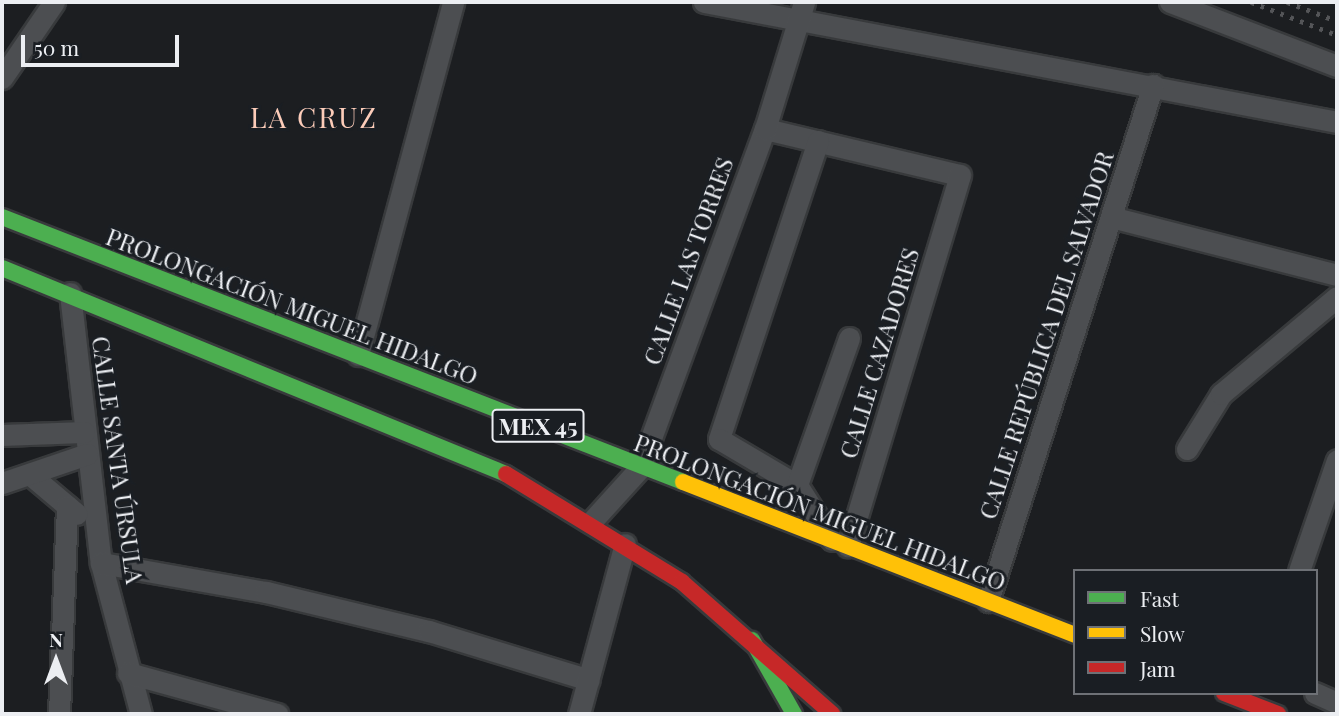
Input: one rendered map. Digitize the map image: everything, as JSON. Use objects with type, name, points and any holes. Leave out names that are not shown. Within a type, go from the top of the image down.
[{"type":"main road","name":"PROLONGACIÓN MIGUEL HIDALGO","points":[[2,218],[1073,634]]},
{"type":"main road","name":"MEX 45","points":[[2,268],[70,293],[480,461],[591,522],[625,544],[751,640],[832,714]]},
{"type":"main road","points":[[751,640],[794,714]]},
{"type":"main road","points":[[1228,695],[1278,714]]},
{"type":"street","points":[[2,78],[54,2]]},
{"type":"street","points":[[358,355],[453,2]]},
{"type":"street","points":[[704,2],[801,11],[1337,122]]},
{"type":"street","points":[[1170,2],[1337,66]]},
{"type":"street","name":"CALLE LAS TORRES","points":[[591,522],[640,468],[765,129],[801,11]]},
{"type":"street","name":"CALLE REPÚBLICA DEL SALVADOR","points":[[988,601],[1153,85]]},
{"type":"street","points":[[765,129],[818,141],[719,439],[797,485],[840,544]]},
{"type":"street","name":"CALLE CAZADORES","points":[[818,141],[960,175],[840,544]]},
{"type":"street","points":[[1111,217],[1337,275]]},
{"type":"street","name":"CALLE SANTA ÚRSULA","points":[[70,293],[101,563],[141,714]]},
{"type":"street","points":[[1187,449],[1222,394],[1337,297]]},
{"type":"street","points":[[797,485],[849,338]]},
{"type":"street","points":[[2,435],[84,432]]},
{"type":"street","points":[[2,483],[33,477],[87,454]]},
{"type":"street","points":[[1300,569],[1337,460]]},
{"type":"street","points":[[33,477],[96,528]]},
{"type":"street","points":[[59,714],[67,506]]},
{"type":"street","points":[[579,714],[625,544]]},
{"type":"street","points":[[101,563],[415,628],[589,680]]},
{"type":"street","points":[[128,673],[277,714]]},
{"type":"street","points":[[1318,694],[1337,703]]},
{"type":"railway","points":[[1251,2],[1337,35]]},
{"type":"railway","points":[[1287,2],[1337,21]]},
{"type":"traffic: fast","points":[[2,217],[683,482]]},
{"type":"traffic: fast","points":[[2,268],[506,474]]},
{"type":"traffic: fast","points":[[752,640],[794,714]]},
{"type":"traffic: slow","points":[[683,482],[1073,634]]},
{"type":"traffic: jam","points":[[506,474],[682,582],[832,714]]},
{"type":"traffic: jam","points":[[1229,695],[1278,714]]},
{"type":"district","name":"LA CRUZ","points":[[314,117]]}]
